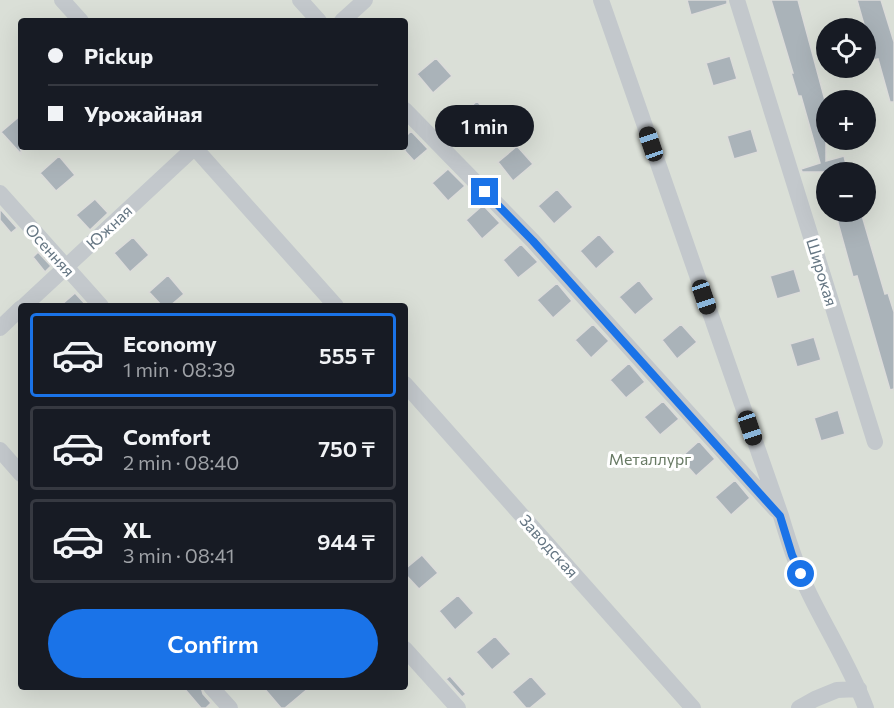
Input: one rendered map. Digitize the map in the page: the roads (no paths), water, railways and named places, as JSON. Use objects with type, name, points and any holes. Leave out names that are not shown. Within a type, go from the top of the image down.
[{"type":"street","points":[[62,0],[78,18]]},
{"type":"street","points":[[300,0],[316,18]]},
{"type":"street","points":[[345,18],[365,0]]},
{"type":"street","points":[[601,0],[792,555],[859,689],[866,708]]},
{"type":"street","name":"Широкая","points":[[736,0],[875,442]]},
{"type":"street","points":[[408,113],[533,241],[780,516]]},
{"type":"street","name":"Южная","points":[[26,303],[191,150]]},
{"type":"street","points":[[197,150],[333,303]]},
{"type":"street","name":"Осенняя","points":[[0,193],[98,303]]},
{"type":"street","name":"Южная","points":[[0,328],[18,311]]},
{"type":"street","name":"Заводская","points":[[408,387],[693,708]]},
{"type":"street","points":[[0,450],[18,471]]},
{"type":"street","points":[[408,652],[458,708]]},
{"type":"street","points":[[800,708],[837,690],[859,689]]},
{"type":"street","points":[[214,690],[230,708]]},
{"type":"park label","name":"Металлург","points":[[650,459]]}]
